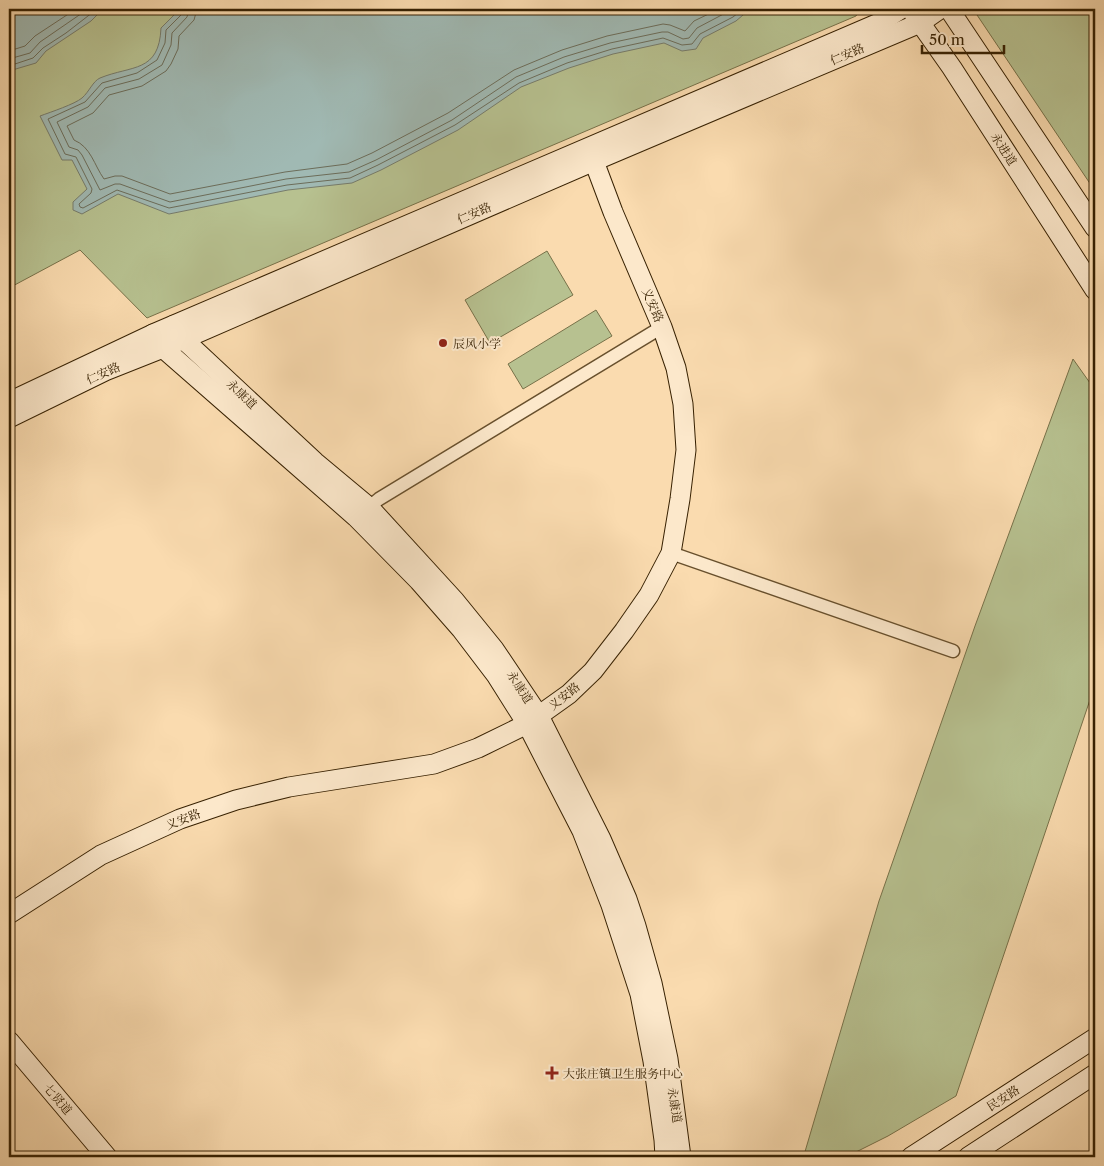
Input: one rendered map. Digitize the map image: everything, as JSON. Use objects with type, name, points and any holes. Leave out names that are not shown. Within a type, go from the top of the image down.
[{"type":"street","name":"仁安路","points":[[592,154],[879,24],[900,9]]},
{"type":"street","name":"仁安路","points":[[9,402],[158,341],[915,16],[940,9]]},
{"type":"street","points":[[949,9],[1095,228]]},
{"type":"street","name":"永进道","points":[[915,16],[952,68],[1095,290]]},
{"type":"street","name":"义安路","points":[[9,914],[101,855],[180,820],[236,800],[289,787],[434,764],[478,748],[533,720],[569,694],[594,671],[650,595],[671,553],[686,450],[681,395],[676,368],[662,327],[613,212],[592,154]]},
{"type":"street","points":[[362,512],[379,499],[662,327]]},
{"type":"street","name":"永康道","points":[[179,332],[315,462],[362,512],[455,601],[494,649],[601,839],[627,899],[652,982],[668,1059],[681,1157]]},
{"type":"street","name":"仁安路","points":[[9,418],[105,371],[158,341]]},
{"type":"street","name":"永康道","points":[[158,341],[362,512]]},
{"type":"street","points":[[671,553],[953,651]]},
{"type":"street","name":"永康道","points":[[533,720],[582,831],[611,904],[640,994],[653,1061],[665,1157]]},
{"type":"street","name":"民安路","points":[[911,1157],[1095,1038]]},
{"type":"street","name":"七贤道","points":[[9,1041],[107,1157]]},
{"type":"street","points":[[968,1157],[1095,1074]]},
{"type":"green space","points":[[9,9],[861,9],[856,16],[147,318],[80,250],[9,288]]},
{"type":"green space","points":[[973,9],[1095,9],[1095,191]]},
{"type":"green space","points":[[547,251],[573,295],[490,343],[465,300]]},
{"type":"green space","points":[[596,310],[612,336],[523,389],[508,364]]},
{"type":"green space","points":[[1073,359],[1095,390],[1095,685],[956,1096],[888,1136],[846,1157],[795,1157],[804,1155],[879,901],[975,626]]},
{"type":"water","points":[[9,9],[103,9],[91,21],[46,51],[36,63],[9,71]]},
{"type":"water","points":[[180,9],[750,9],[736,21],[703,38],[696,49],[682,51],[664,43],[613,54],[569,68],[521,87],[458,130],[352,183],[288,190],[169,214],[118,194],[82,214],[73,210],[73,202],[87,189],[72,160],[62,160],[40,116],[79,100],[100,78],[142,65],[149,60],[155,53],[159,43],[161,28]]},
{"type":"place","name":"辰风小学","points":[[443,343]]},
{"type":"place","name":"大张庄镇卫生服务中心","points":[[552,1073]]}]
